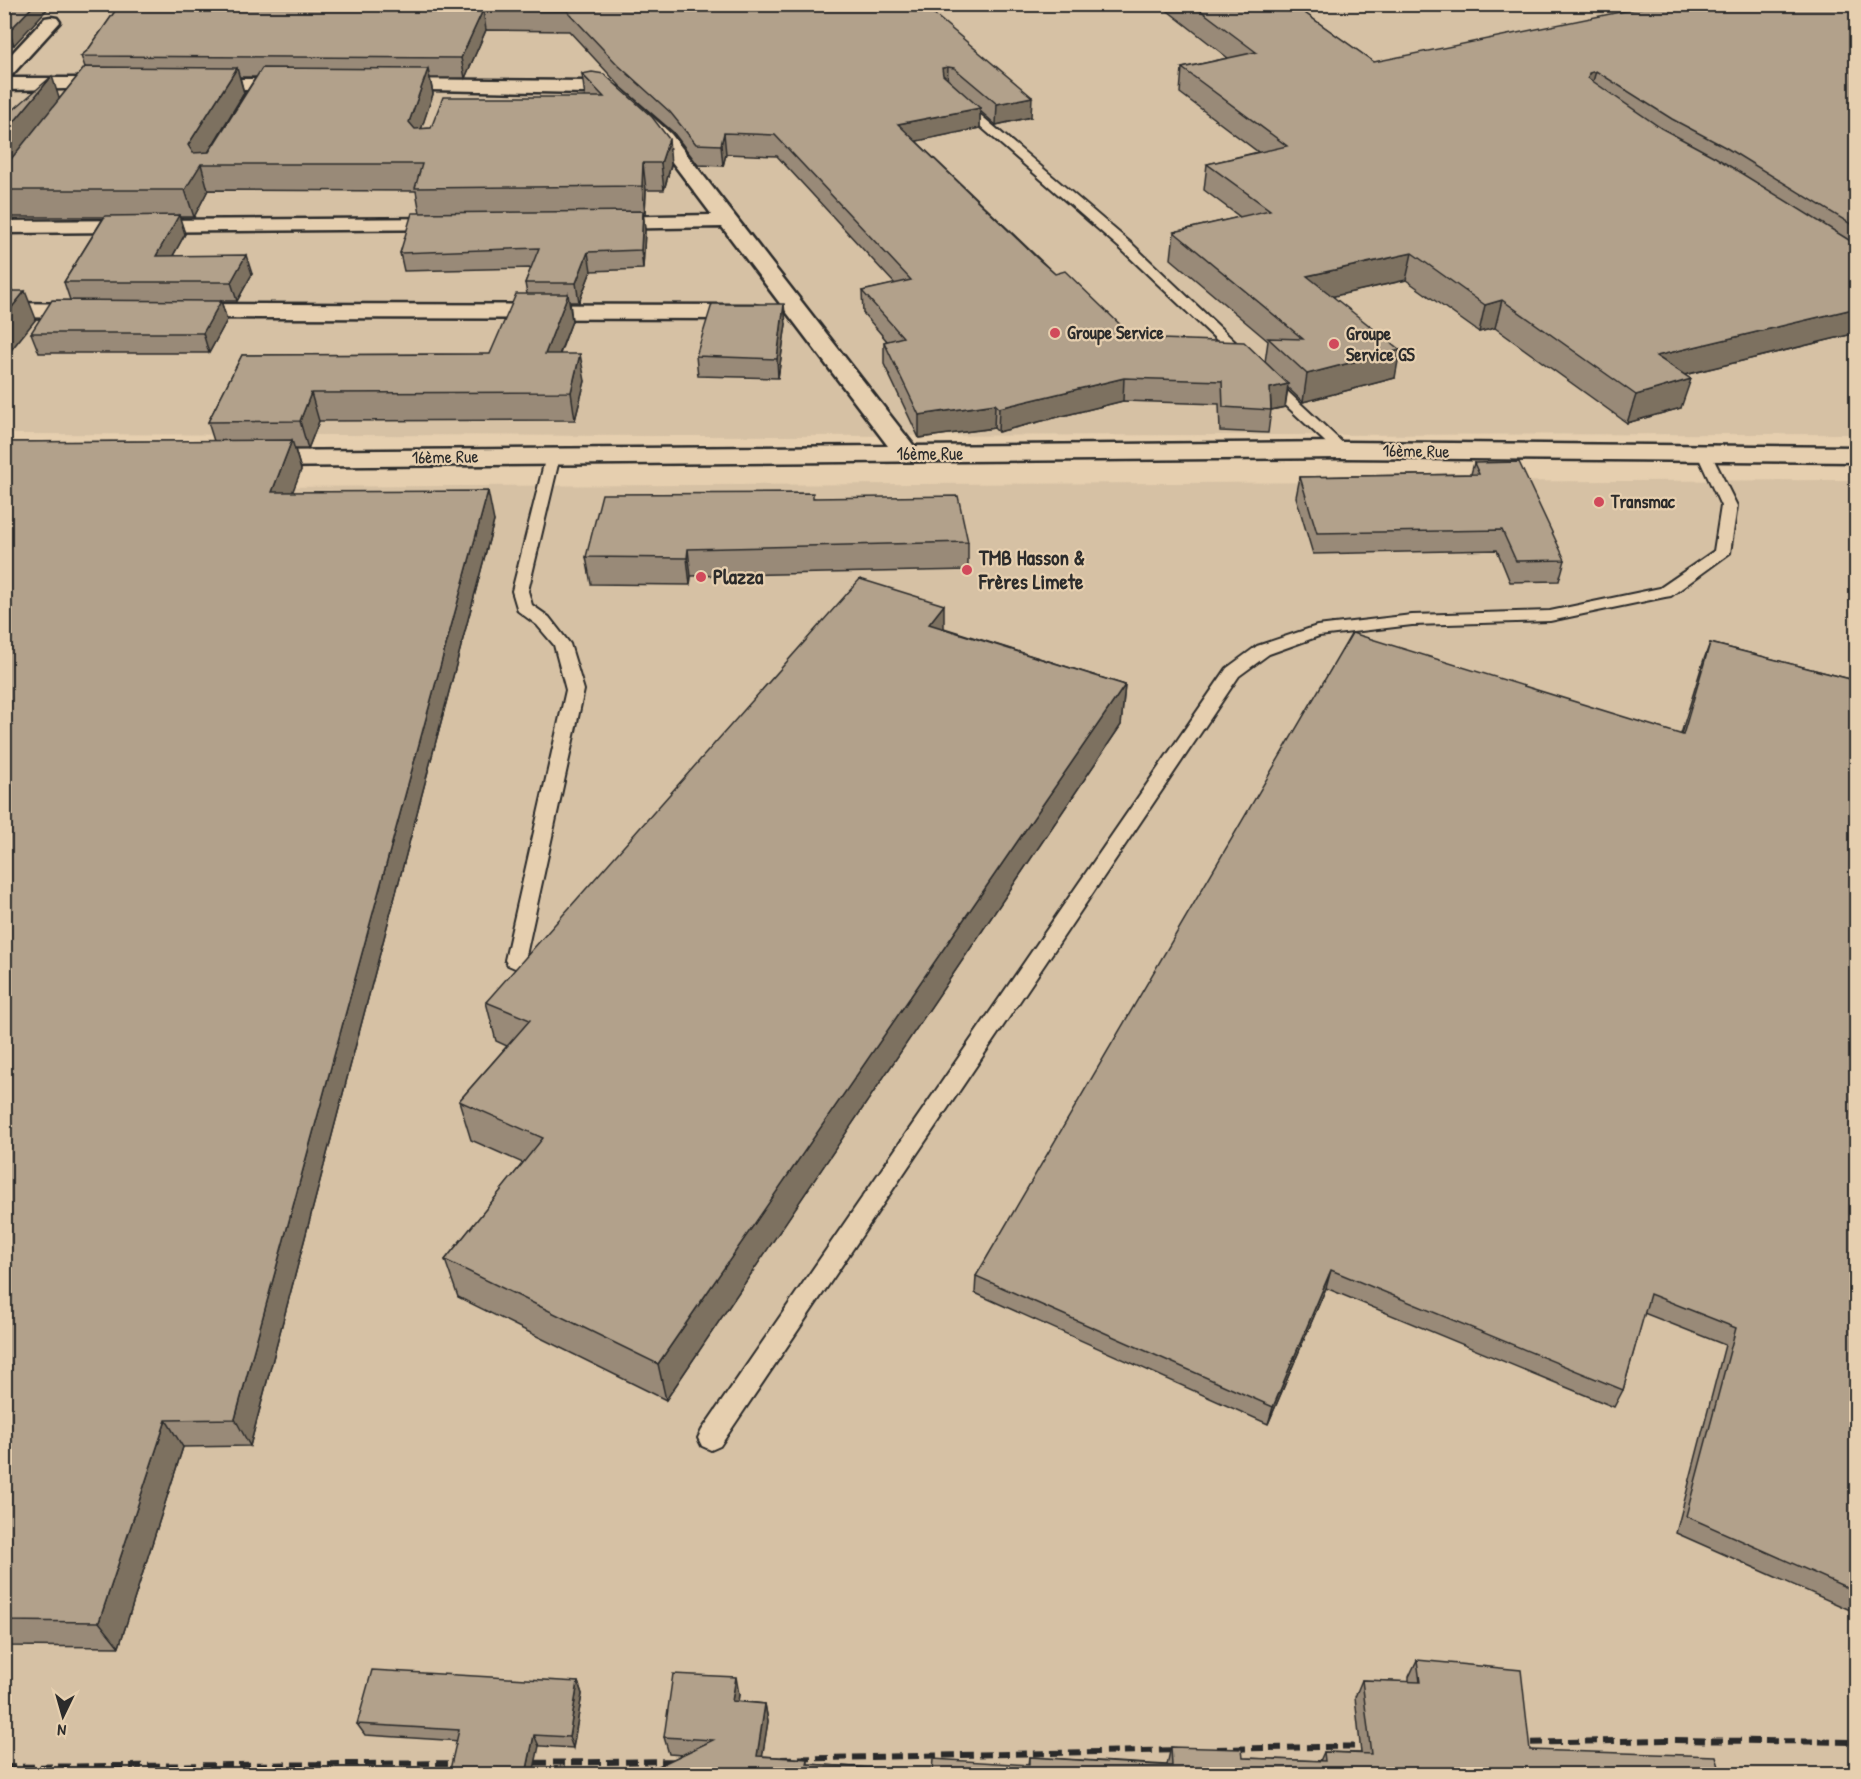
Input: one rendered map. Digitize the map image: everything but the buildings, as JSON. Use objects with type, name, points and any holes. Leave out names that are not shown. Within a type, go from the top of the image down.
[{"type":"street","points":[[4,74],[51,22]]},
{"type":"street","points":[[4,84],[134,84]]},
{"type":"street","points":[[73,102],[87,84]]},
{"type":"street","points":[[180,84],[320,85]]},
{"type":"street","points":[[249,104],[261,85]]},
{"type":"street","points":[[366,85],[584,87],[614,92],[664,138],[907,454]]},
{"type":"street","points":[[441,106],[448,85]]},
{"type":"street","points":[[580,224],[728,222]]},
{"type":"street","points":[[4,227],[474,224]]},
{"type":"street","points":[[4,310],[107,311]]},
{"type":"street","points":[[155,311],[798,312]]},
{"type":"street","name":"16ème Rue","points":[[231,459],[1342,450],[1857,455]]},
{"type":"lane","points":[[948,92],[1127,247],[1342,450]]},
{"type":"lane","points":[[711,1438],[1233,672],[1263,650],[1317,631],[1412,620],[1550,616],[1665,592],[1722,553],[1730,506],[1704,454]]},
{"type":"lane","points":[[515,960],[575,690],[562,644],[543,621],[524,607],[520,591],[553,456]]},
{"type":"shaded area","points":[[5,5],[1856,5],[1856,434],[683,436],[5,434]]},
{"type":"shaded area","points":[[1856,480],[1856,1774],[5,1774],[4,488]]},
{"type":"railway","points":[[1513,1743],[1666,1740],[1856,1742]]},
{"type":"railway","points":[[1216,1749],[1375,1746]]},
{"type":"railway","points":[[781,1759],[1186,1750]]},
{"type":"railway","points":[[517,1763],[685,1761]]},
{"type":"railway","points":[[4,1767],[466,1763]]},
{"type":"place","name":"Groupe Service","points":[[1055,333]]},
{"type":"place","name":"Groupe Service GS","points":[[1334,344]]},
{"type":"place","name":"Transmac","points":[[1599,502]]},
{"type":"place","name":"TMB Hasson & Frères Limete","points":[[967,570]]},
{"type":"place","name":"Plazza","points":[[701,577]]}]
